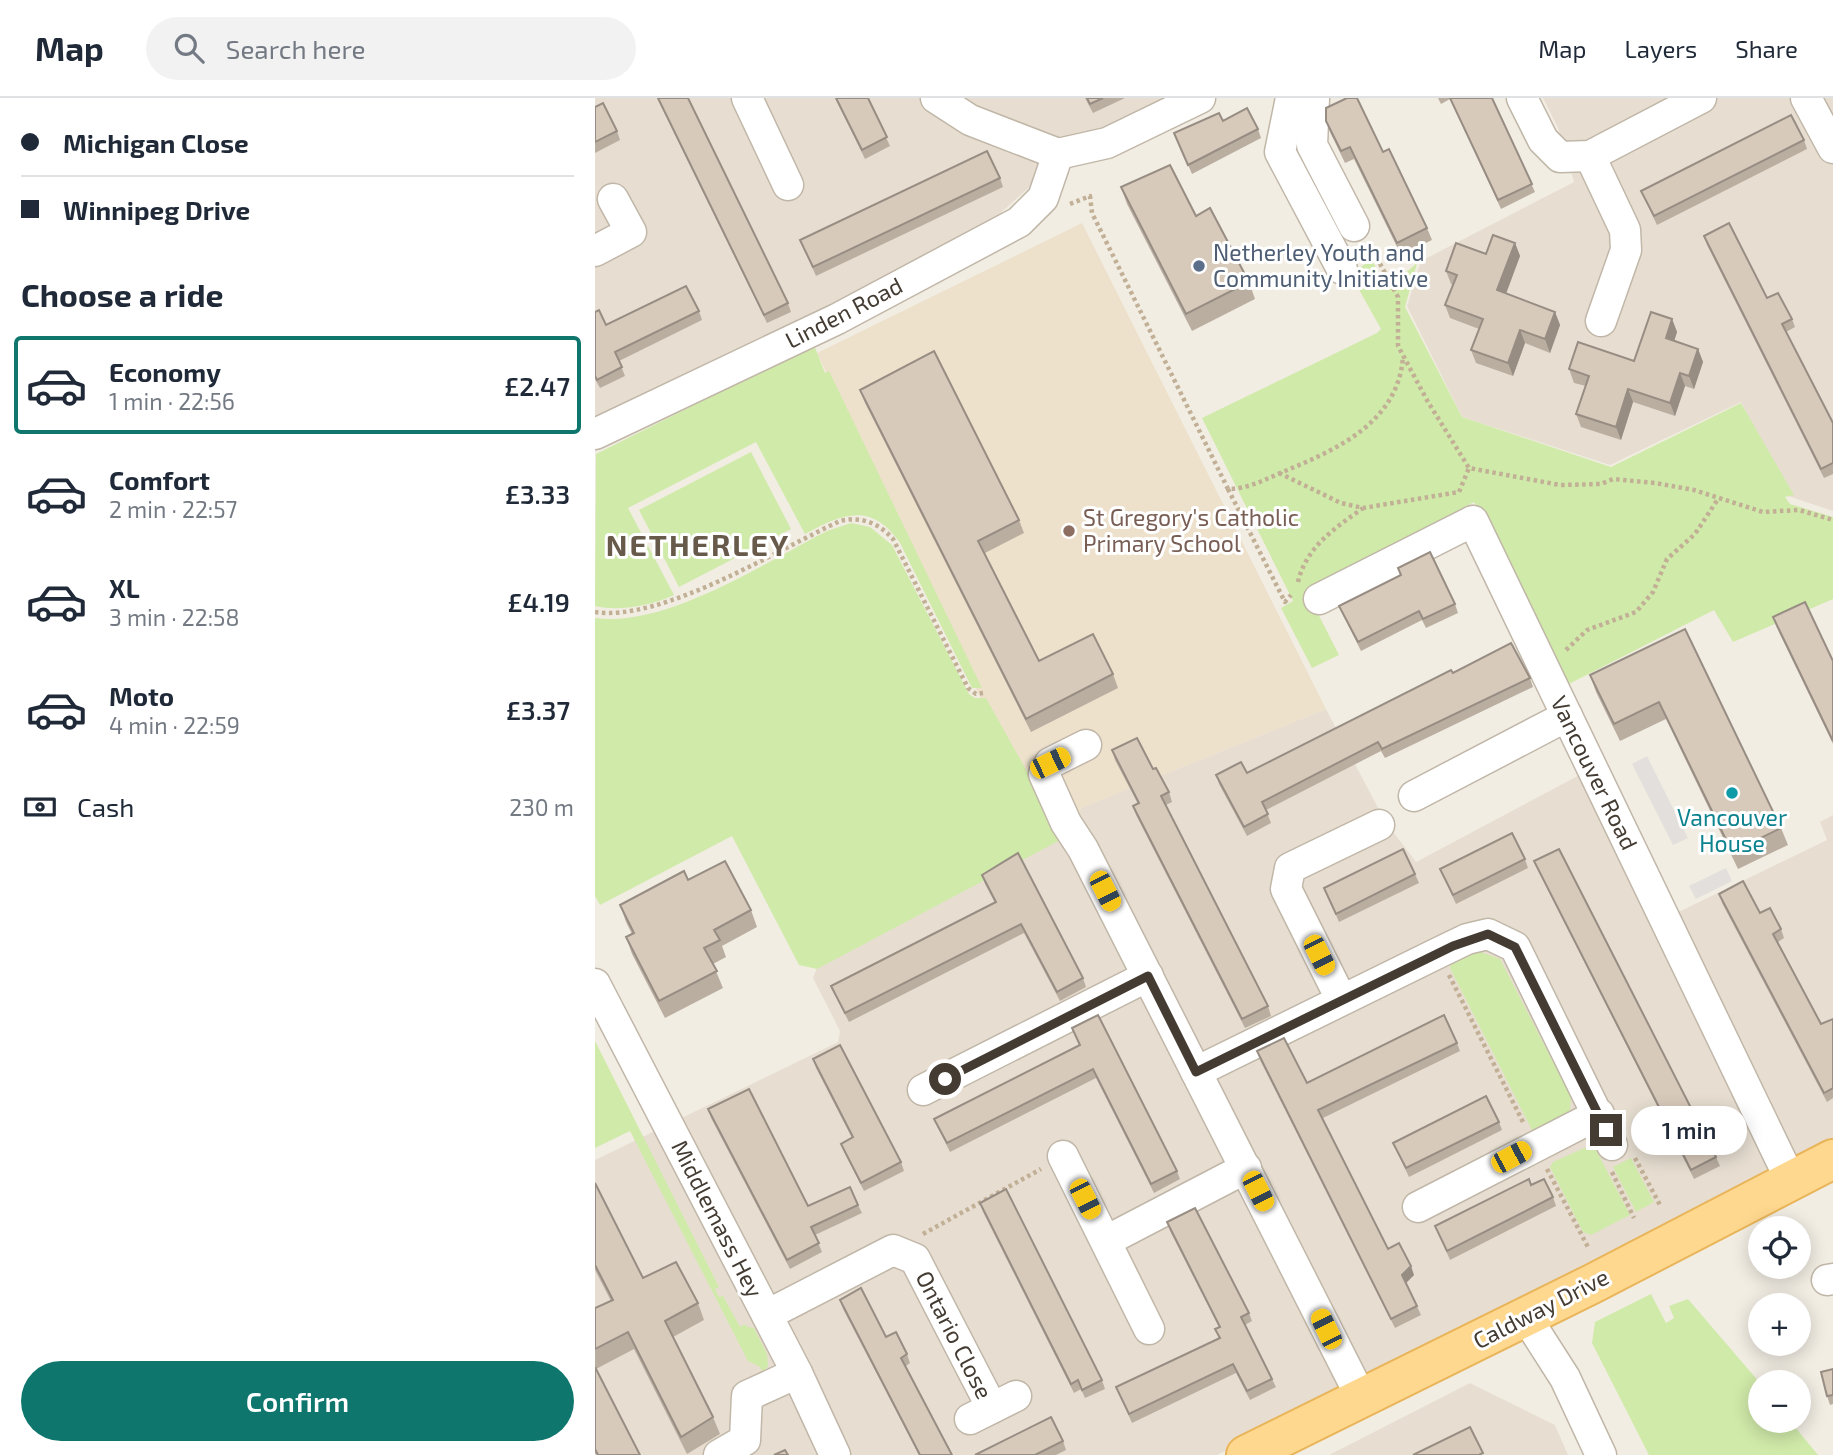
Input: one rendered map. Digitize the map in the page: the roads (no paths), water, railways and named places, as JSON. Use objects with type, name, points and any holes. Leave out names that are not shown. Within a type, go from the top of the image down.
[{"type":"main road","name":"Caldway Drive","points":[[1246,1455],[1526,1317],[1833,1159]]},
{"type":"street","points":[[747,98],[789,184]]},
{"type":"street","points":[[936,98],[970,120],[1058,155],[1107,143],[1200,98]]},
{"type":"street","points":[[1291,98],[1280,152],[1342,270]]},
{"type":"street","points":[[1314,98],[1311,145],[1361,234]]},
{"type":"street","points":[[1522,98],[1551,150],[1560,157],[1590,156],[1701,98]]},
{"type":"street","points":[[1806,98],[1833,148]]},
{"type":"street","name":"Linden Road","points":[[595,434],[837,319],[1019,222],[1043,198],[1058,155]]},
{"type":"street","points":[[1590,156],[1625,230],[1626,250],[1601,321]]},
{"type":"street","points":[[595,251],[631,232],[613,199]]},
{"type":"street","name":"Vancouver Road","points":[[1319,599],[1472,521],[1791,1181]]},
{"type":"street","points":[[1414,796],[1567,716]]},
{"type":"street","points":[[1086,746],[1050,763],[1044,774],[1066,823],[1083,849],[1360,1397]]},
{"type":"street","points":[[1341,999],[1286,889],[1290,868],[1379,825]]},
{"type":"street","points":[[1196,1072],[1438,953],[1468,939],[1488,934],[1515,947],[1612,1145]]},
{"type":"street","points":[[923,1090],[1148,976]]},
{"type":"street","name":"Middlemass Hey","points":[[595,984],[797,1373],[835,1455]]},
{"type":"street","points":[[1418,1207],[1599,1114]]},
{"type":"street","points":[[1063,1156],[1149,1329]]},
{"type":"street","points":[[1106,1241],[1246,1168]]},
{"type":"street","name":"Ontario Close","points":[[767,1315],[893,1250],[915,1259],[993,1408]]},
{"type":"street","points":[[1526,1317],[1565,1378],[1601,1455]]},
{"type":"street","points":[[719,1455],[744,1440],[747,1396],[797,1373]]},
{"type":"place","name":"Netherley Youth and Community Initiative","points":[[1199,266]]},
{"type":"place","name":"St Gregory's Catholic Primary School","points":[[1069,531]]},
{"type":"place","name":"Vancouver House","points":[[1732,793]]},
{"type":"district","name":"NETHERLEY","points":[[698,546]]}]
